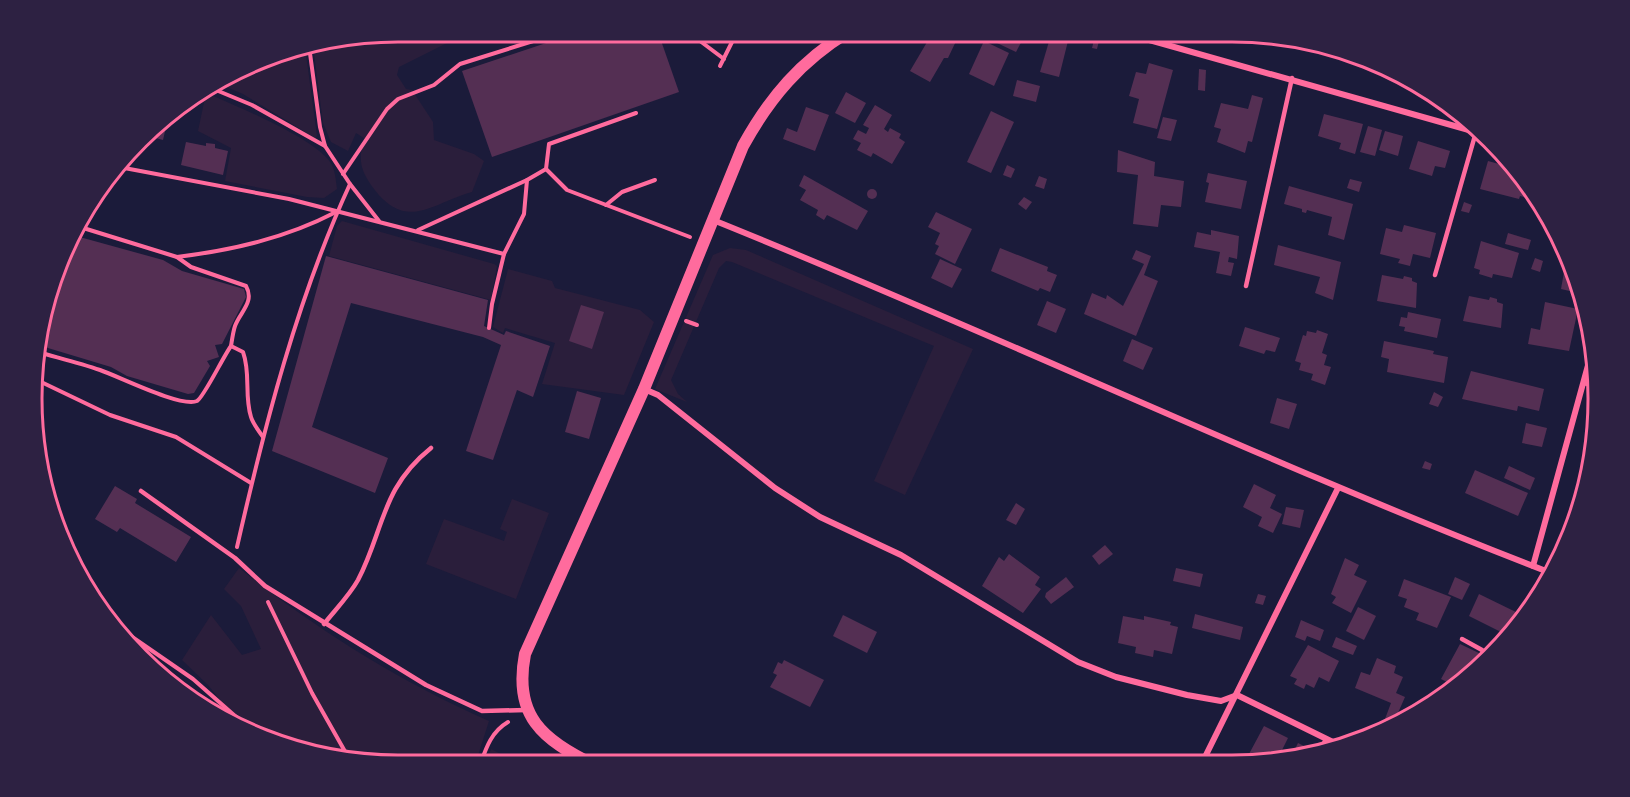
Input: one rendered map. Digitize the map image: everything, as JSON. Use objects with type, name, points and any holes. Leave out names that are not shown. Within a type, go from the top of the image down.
[{"type":"main road","points":[[573,755],[549,738],[526,710],[522,672],[525,654],[644,389],[743,146],[762,112],[794,73],[835,42]]},
{"type":"street","points":[[1158,42],[1465,129]]},
{"type":"street","points":[[713,220],[843,273],[1338,488],[1544,570]]},
{"type":"street","points":[[1533,566],[1587,372]]},
{"type":"street","points":[[644,389],[658,396],[775,488],[820,517],[901,555],[1078,662],[1116,677],[1178,693],[1221,700],[1237,695],[1330,741]]},
{"type":"street","points":[[1206,755],[1338,488]]},
{"type":"lane","points":[[1246,286],[1292,78]]},
{"type":"lane","points":[[1435,274],[1478,140]]},
{"type":"lane","points":[[324,624],[357,580],[390,496],[419,457],[431,448]]},
{"type":"lane","points":[[141,491],[235,558],[256,578],[324,624],[426,685],[482,711],[526,710]]},
{"type":"lane","points":[[1462,639],[1483,652]]},
{"type":"lane","points":[[1324,743],[1326,739]]},
{"type":"path","points":[[343,174],[387,109],[398,99],[434,86],[459,64],[530,42]]},
{"type":"path","points":[[701,42],[724,59]]},
{"type":"path","points":[[720,66],[732,42]]},
{"type":"path","points":[[310,53],[320,127],[325,146],[350,184],[380,222]]},
{"type":"path","points":[[218,91],[252,105],[325,146]]},
{"type":"path","points":[[546,169],[549,144],[636,113]]},
{"type":"path","points":[[126,168],[290,199],[504,254]]},
{"type":"path","points":[[417,231],[546,169]]},
{"type":"path","points":[[546,169],[567,190],[704,243]]},
{"type":"path","points":[[489,328],[492,304],[504,254],[510,238],[521,223],[527,180]]},
{"type":"path","points":[[606,206],[622,192],[656,180]]},
{"type":"path","points":[[235,558],[251,483],[288,348],[337,212],[350,184]]},
{"type":"path","points":[[177,257],[235,250],[298,229],[337,212]]},
{"type":"path","points":[[45,354],[102,371],[136,386],[187,402],[196,401],[206,392],[220,359],[231,346],[234,327],[248,302],[250,293],[246,286],[191,267],[177,257],[85,229]]},
{"type":"path","points":[[231,346],[243,352],[247,363],[247,399],[251,418],[263,438]]},
{"type":"path","points":[[43,383],[110,415],[176,436],[251,483]]},
{"type":"path","points":[[256,578],[312,693],[345,751]]},
{"type":"path","points":[[134,638],[193,679],[232,713]]},
{"type":"path","points":[[485,755],[498,728],[526,710]]},
{"type":"shaded area","points":[[449,42],[399,67],[397,75],[406,89],[412,90],[433,122],[434,140],[474,154],[484,161],[472,192],[420,211],[409,212],[386,202],[366,176],[361,159],[364,138],[356,133],[348,151],[331,142],[323,123],[314,52],[375,43]]},
{"type":"shaded area","points":[[306,54],[317,136],[315,138],[243,94],[226,87],[262,69]]},
{"type":"shaded area","points":[[211,95],[235,105],[291,133],[321,153],[332,165],[337,189],[324,198],[307,197],[225,181],[231,148],[198,131],[205,99]]},
{"type":"shaded area","points":[[342,221],[494,264],[497,266],[491,300],[329,256],[337,226]]},
{"type":"shaded area","points":[[730,248],[746,250],[973,349],[905,495],[874,481],[934,346],[726,261],[719,268],[671,380],[678,394],[687,402],[655,389],[713,255]]},
{"type":"shaded area","points":[[508,269],[552,281],[555,288],[640,310],[654,322],[624,395],[542,384],[555,343],[505,328],[503,333],[493,327]]},
{"type":"shaded area","points":[[512,499],[549,513],[516,599],[426,564],[444,519],[504,541],[507,532],[500,529]]},
{"type":"shaded area","points":[[239,568],[298,612],[390,671],[489,721],[478,755],[398,755],[352,752],[284,736],[230,712],[208,685],[182,660],[211,615],[242,655],[261,649],[241,606],[224,589]]},
{"type":"shaded area","points":[[491,749],[503,755],[489,755]]},
{"type":"building","points":[[549,42],[662,42],[679,92],[492,157],[462,71]]},
{"type":"building","points":[[927,42],[956,42],[948,58],[944,58],[930,82],[910,71]]},
{"type":"building","points":[[984,42],[1009,53],[994,86],[969,74]]},
{"type":"building","points":[[997,42],[1021,42],[1016,52]]},
{"type":"building","points":[[1049,42],[1068,42],[1059,77],[1040,72]]},
{"type":"building","points":[[1094,42],[1099,42],[1097,49],[1092,48]]},
{"type":"building","points":[[1149,63],[1173,70],[1157,129],[1133,123],[1139,99],[1129,96],[1136,72],[1146,74]]},
{"type":"building","points":[[1199,69],[1206,70],[1205,91],[1198,90]]},
{"type":"building","points":[[1017,80],[1040,86],[1036,102],[1013,96]]},
{"type":"building","points":[[846,92],[866,103],[855,123],[835,113]]},
{"type":"building","points":[[1252,95],[1263,98],[1252,142],[1248,141],[1245,153],[1217,142],[1221,129],[1214,127],[1221,103],[1248,109]]},
{"type":"building","points":[[875,105],[892,115],[884,129],[888,132],[890,128],[901,134],[899,138],[905,142],[892,164],[873,153],[871,157],[857,150],[861,143],[853,139],[858,130],[866,134],[869,128],[863,125]]},
{"type":"building","points":[[806,107],[829,115],[815,151],[783,139],[787,128],[797,132]]},
{"type":"building","points":[[991,111],[1014,122],[991,173],[967,162]]},
{"type":"building","points":[[1324,114],[1363,124],[1355,154],[1339,149],[1341,143],[1318,136]]},
{"type":"building","points":[[1163,117],[1177,120],[1171,141],[1157,138]]},
{"type":"building","points":[[1368,126],[1382,130],[1375,156],[1360,152]]},
{"type":"building","points":[[166,128],[163,140],[155,138]]},
{"type":"building","points":[[1385,131],[1403,136],[1398,156],[1379,150]]},
{"type":"building","points":[[1418,141],[1450,151],[1445,168],[1435,166],[1432,176],[1409,169]]},
{"type":"building","points":[[186,142],[206,146],[206,143],[215,144],[215,148],[228,151],[223,175],[181,165]]},
{"type":"building","points":[[1118,150],[1155,162],[1154,176],[1184,181],[1181,207],[1161,205],[1158,227],[1133,224],[1138,175],[1117,172]]},
{"type":"building","points":[[1488,161],[1501,165],[1525,195],[1520,196],[1519,199],[1480,189]]},
{"type":"building","points":[[1007,165],[1015,169],[1011,178],[1003,175]]},
{"type":"building","points":[[1208,173],[1247,181],[1241,209],[1205,202],[1209,183],[1206,182]]},
{"type":"building","points":[[804,175],[868,211],[857,230],[827,215],[824,220],[816,215],[818,210],[800,200],[806,190],[799,186]]},
{"type":"building","points":[[1039,176],[1047,179],[1044,189],[1035,186]]},
{"type":"building","points":[[1350,179],[1362,182],[1359,192],[1347,188]]},
{"type":"building","points":[[1289,186],[1353,204],[1344,240],[1328,235],[1332,217],[1307,210],[1306,213],[1302,212],[1302,209],[1284,204]]},
{"type":"building","points":[[872,189],[876,190],[876,198],[872,199],[868,198],[867,194],[868,190]]},
{"type":"building","points":[[1024,197],[1032,202],[1026,210],[1018,204]]},
{"type":"building","points":[[1464,202],[1472,205],[1469,213],[1461,211]]},
{"type":"building","points":[[936,212],[972,229],[955,264],[935,254],[939,246],[935,244],[940,233],[928,227]]},
{"type":"building","points":[[1404,225],[1436,233],[1430,258],[1413,254],[1410,266],[1398,263],[1400,259],[1380,254],[1386,228],[1402,232]]},
{"type":"building","points":[[1211,230],[1239,236],[1237,259],[1229,257],[1228,262],[1234,263],[1231,276],[1216,273],[1220,252],[1194,247],[1197,232],[1211,235]]},
{"type":"building","points":[[1508,233],[1531,240],[1528,250],[1505,244]]},
{"type":"building","points":[[81,237],[163,260],[182,271],[244,289],[246,297],[222,344],[215,345],[219,357],[207,361],[210,366],[194,393],[188,394],[127,376],[111,367],[46,347],[61,284]]},
{"type":"building","points":[[1481,241],[1519,253],[1512,278],[1493,274],[1492,278],[1479,274],[1480,270],[1474,268]]},
{"type":"building","points":[[1278,245],[1341,262],[1333,300],[1315,293],[1320,277],[1274,265]]},
{"type":"building","points":[[1000,248],[1048,267],[1047,271],[1057,275],[1050,292],[1040,288],[1038,291],[991,271]]},
{"type":"building","points":[[1136,250],[1151,256],[1144,275],[1158,281],[1136,336],[1084,314],[1092,293],[1106,299],[1107,295],[1123,306],[1144,264],[1132,259]]},
{"type":"building","points":[[326,256],[488,300],[484,326],[504,335],[506,331],[550,346],[533,397],[517,390],[493,460],[466,451],[501,345],[483,337],[351,303],[312,427],[388,458],[375,493],[272,451]]},
{"type":"building","points":[[1535,258],[1543,261],[1540,272],[1531,269]]},
{"type":"building","points":[[940,259],[962,269],[952,288],[931,278]]},
{"type":"building","points":[[1564,272],[1571,291],[1561,289]]},
{"type":"building","points":[[1382,275],[1403,279],[1404,276],[1412,278],[1412,281],[1417,283],[1416,308],[1377,301]]},
{"type":"building","points":[[1469,296],[1489,300],[1490,297],[1503,304],[1501,328],[1463,321]]},
{"type":"building","points":[[1047,301],[1066,309],[1056,333],[1037,325]]},
{"type":"building","points":[[1545,302],[1577,309],[1569,351],[1528,344],[1531,328],[1540,330]]},
{"type":"building","points":[[581,305],[604,312],[592,349],[569,341]]},
{"type":"building","points":[[1408,312],[1441,319],[1437,338],[1404,331],[1405,327],[1399,326],[1401,317],[1407,318]]},
{"type":"building","points":[[1245,327],[1280,338],[1275,352],[1266,350],[1264,354],[1239,346]]},
{"type":"building","points":[[1317,330],[1328,334],[1322,353],[1327,355],[1324,365],[1331,367],[1325,385],[1311,380],[1313,374],[1299,370],[1301,363],[1295,361],[1303,335],[1306,336],[1307,331],[1316,333]]},
{"type":"building","points":[[1132,339],[1153,348],[1143,370],[1123,361]]},
{"type":"building","points":[[1384,341],[1434,351],[1433,354],[1448,357],[1444,383],[1387,372],[1389,359],[1381,357]]},
{"type":"building","points":[[1471,371],[1544,389],[1539,411],[1518,406],[1517,411],[1462,399]]},
{"type":"building","points":[[577,391],[601,398],[589,439],[565,432]]},
{"type":"building","points":[[1434,392],[1443,397],[1438,407],[1429,404]]},
{"type":"building","points":[[1277,398],[1297,404],[1289,429],[1270,423]]},
{"type":"building","points":[[1526,423],[1547,428],[1542,447],[1522,443]]},
{"type":"building","points":[[1425,461],[1432,464],[1430,470],[1422,468]]},
{"type":"building","points":[[1509,466],[1535,478],[1530,490],[1504,478]]},
{"type":"building","points":[[1475,470],[1528,493],[1518,516],[1465,493]]},
{"type":"building","points":[[1254,484],[1276,495],[1270,508],[1282,514],[1273,533],[1258,526],[1262,517],[1243,507]]},
{"type":"building","points":[[115,486],[137,499],[135,503],[191,537],[176,562],[120,528],[117,532],[95,519]]},
{"type":"building","points":[[1016,503],[1025,509],[1016,525],[1006,520]]},
{"type":"building","points":[[1286,507],[1304,510],[1300,528],[1282,524]]},
{"type":"building","points":[[1105,545],[1113,554],[1099,565],[1092,556]]},
{"type":"building","points":[[1009,554],[1040,577],[1035,585],[1041,589],[1023,613],[982,586],[999,557],[1004,561]]},
{"type":"building","points":[[1345,558],[1359,565],[1354,575],[1367,581],[1351,613],[1332,603],[1336,597],[1331,594]]},
{"type":"building","points":[[1176,568],[1203,574],[1200,587],[1173,581]]},
{"type":"building","points":[[1066,577],[1074,587],[1051,604],[1045,597],[1046,593]]},
{"type":"building","points":[[1455,577],[1470,584],[1462,600],[1448,594]]},
{"type":"building","points":[[1404,579],[1451,597],[1437,628],[1416,620],[1419,613],[1404,607],[1407,599],[1398,596]]},
{"type":"building","points":[[1258,594],[1266,596],[1263,605],[1255,603]]},
{"type":"building","points":[[1479,594],[1517,612],[1501,632],[1469,616]]},
{"type":"building","points":[[1358,607],[1376,616],[1364,640],[1346,631]]},
{"type":"building","points":[[1195,614],[1243,627],[1240,640],[1192,628]]},
{"type":"building","points":[[843,615],[877,632],[867,653],[833,636]]},
{"type":"building","points":[[1123,616],[1144,620],[1144,616],[1171,622],[1170,625],[1178,627],[1172,654],[1154,650],[1153,657],[1135,653],[1136,647],[1118,643]]},
{"type":"building","points":[[1301,620],[1324,630],[1320,641],[1307,636],[1305,641],[1295,637]]},
{"type":"building","points":[[1336,637],[1357,646],[1353,655],[1332,647]]},
{"type":"building","points":[[1460,644],[1481,654],[1447,682],[1441,679]]},
{"type":"building","points":[[1308,645],[1339,661],[1329,682],[1319,677],[1314,688],[1306,684],[1304,689],[1294,684],[1297,679],[1290,676]]},
{"type":"building","points":[[1377,658],[1396,666],[1394,673],[1403,677],[1396,693],[1405,697],[1398,713],[1385,719],[1391,703],[1355,688],[1361,672],[1370,675]]},
{"type":"building","points":[[784,660],[824,680],[810,707],[770,687],[777,675],[773,673],[778,662],[782,664]]},
{"type":"building","points":[[1264,726],[1288,738],[1281,751],[1249,754]]},
{"type":"building","points":[[1298,743],[1306,747],[1301,748],[1295,749]]}]
